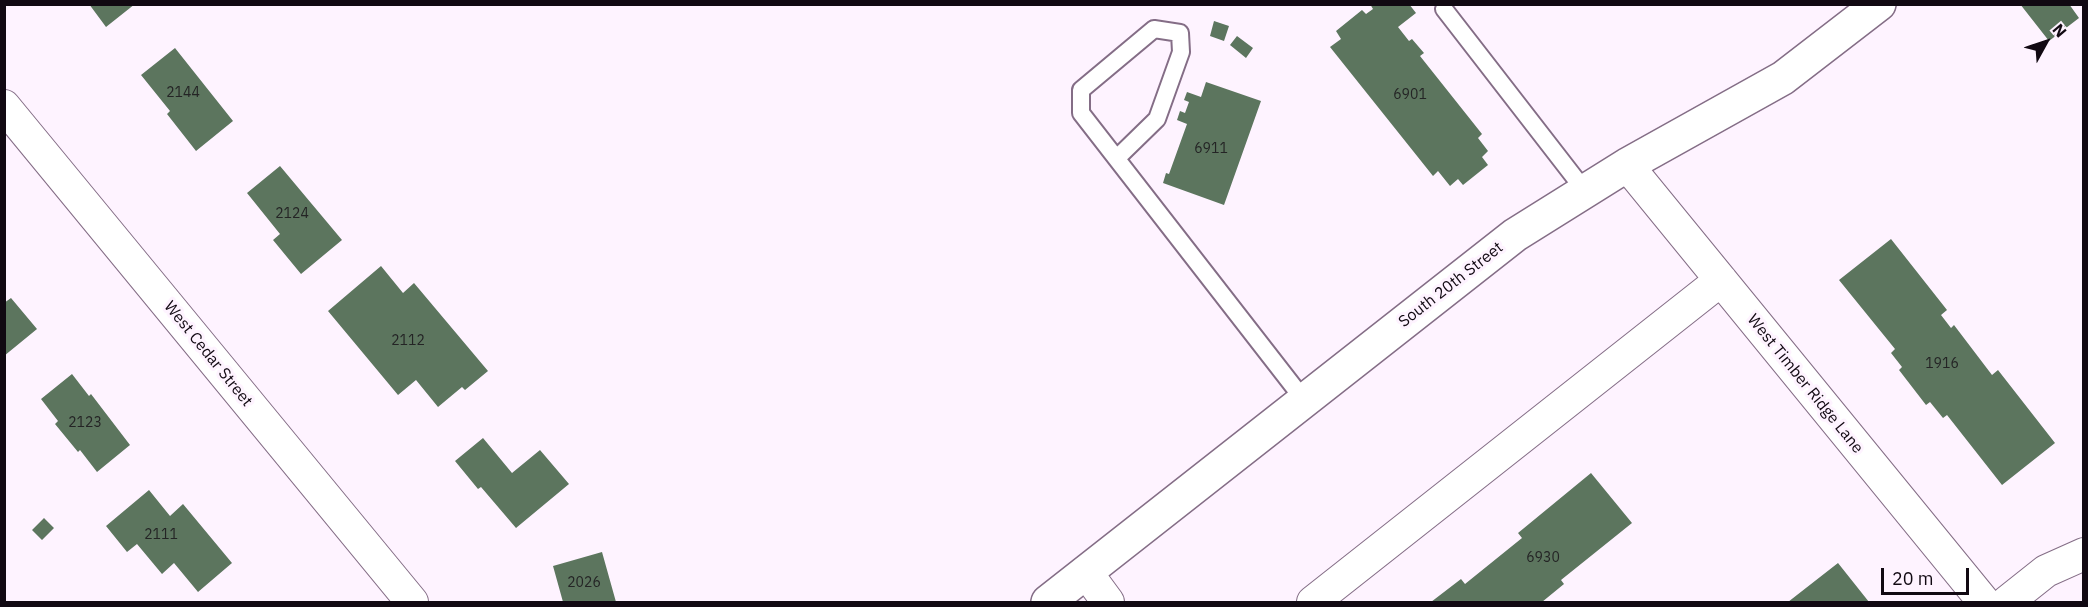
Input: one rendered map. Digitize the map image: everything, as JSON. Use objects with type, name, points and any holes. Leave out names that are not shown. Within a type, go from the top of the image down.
[{"type":"street","name":"South 20th Street","points":[[1052,601],[1515,235],[1628,165],[1783,78],[1879,4]]},
{"type":"street","name":"West Cedar Street","points":[[4,106],[412,603]]},
{"type":"street","name":"West Timber Ridge Lane","points":[[1628,165],[1984,603]]},
{"type":"street","points":[[1313,603],[1721,280]]},
{"type":"street","points":[[2007,603],[2046,571],[2084,554]]},
{"type":"street","points":[[1086,572],[1108,603]]},
{"type":"lane","points":[[1444,9],[1585,191]]},
{"type":"lane","points":[[1117,159],[1157,119],[1181,52],[1180,33],[1155,29],[1081,90],[1081,112],[1117,159],[1304,400]]},
{"type":"building","points":[[89,4],[135,4],[106,27]]},
{"type":"building","points":[[1370,4],[1409,4],[1416,13],[1398,27],[1409,41],[1412,39],[1424,53],[1420,56],[1482,134],[1478,138],[1488,151],[1482,157],[1488,165],[1463,185],[1458,179],[1450,186],[1438,171],[1433,176],[1330,47],[1341,39],[1336,31],[1362,10],[1366,14],[1373,9]]},
{"type":"building","points":[[2020,4],[2069,4],[2079,18],[2049,41]]},
{"type":"building","points":[[1214,21],[1229,26],[1224,41],[1210,36]]},
{"type":"building","points":[[1237,36],[1253,48],[1246,58],[1230,45]]},
{"type":"building","points":[[175,48],[233,121],[196,151],[167,114],[170,111],[141,75]]},
{"type":"building","points":[[1206,82],[1261,101],[1224,205],[1163,183],[1166,173],[1169,174],[1187,124],[1177,120],[1180,111],[1185,113],[1189,102],[1184,100],[1187,92],[1201,97]]},
{"type":"building","points":[[280,166],[342,240],[301,274],[273,240],[280,234],[247,193]]},
{"type":"building","points":[[1891,239],[1947,310],[1941,315],[1951,328],[1954,325],[1992,375],[1998,370],[2055,443],[2002,485],[1947,415],[1943,418],[1930,402],[1926,405],[1899,370],[1902,367],[1891,353],[1895,349],[1839,280]]},
{"type":"building","points":[[381,266],[403,293],[414,283],[488,371],[465,390],[462,387],[438,407],[416,380],[398,395],[328,311]]},
{"type":"building","points":[[11,298],[37,329],[4,356],[4,303]]},
{"type":"building","points":[[72,374],[89,396],[91,394],[130,445],[97,472],[55,424],[58,421],[41,399]]},
{"type":"building","points":[[483,438],[512,473],[540,450],[569,484],[516,528],[481,487],[478,489],[455,461]]},
{"type":"building","points":[[1591,473],[1632,523],[1561,580],[1564,584],[1542,602],[1431,602],[1461,579],[1465,584],[1522,538],[1518,533]]},
{"type":"building","points":[[149,490],[170,516],[183,504],[232,563],[198,592],[174,563],[162,574],[137,544],[127,552],[106,526]]},
{"type":"building","points":[[44,518],[54,528],[42,540],[32,530]]},
{"type":"building","points":[[602,552],[616,602],[563,602],[553,566]]},
{"type":"building","points":[[1838,563],[1869,602],[1788,602]]}]
